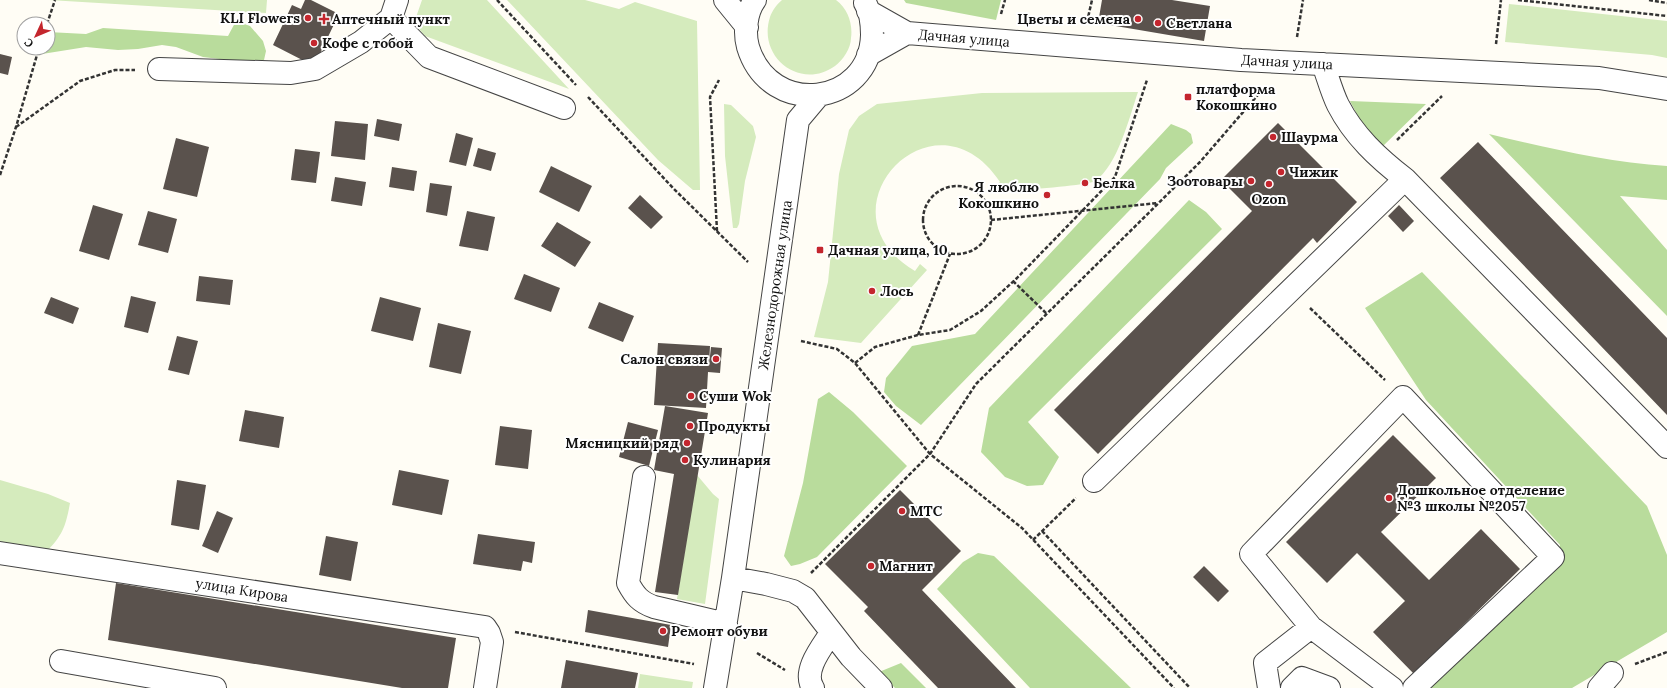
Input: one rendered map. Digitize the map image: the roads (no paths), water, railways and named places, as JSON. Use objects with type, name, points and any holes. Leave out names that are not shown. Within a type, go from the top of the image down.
[{"type":"street","points":[[725,0],[747,27]]},
{"type":"street","points":[[755,0],[747,21],[747,41],[752,60],[764,77],[780,88],[799,95],[819,95]]},
{"type":"street","name":"Дачная улица","points":[[866,5],[907,34],[1241,60],[1599,78],[1667,89]]},
{"type":"street","name":"Дачная улица","points":[[819,95],[838,89],[854,78],[866,62],[872,43],[872,23],[866,5]]},
{"type":"street","points":[[160,69],[291,73],[305,72],[315,69],[361,42],[394,9],[429,56],[564,108]]},
{"type":"street","name":"Дачная улица","points":[[868,55],[907,34]]},
{"type":"street","points":[[1323,64],[1338,105],[1354,130],[1378,158],[1405,179],[1667,447]]},
{"type":"street","points":[[780,88],[798,120],[819,95]]},
{"type":"street","name":"Железнодорожная улица","points":[[715,688],[733,578],[798,120]]},
{"type":"street","points":[[1094,481],[1405,179]]},
{"type":"street","points":[[1392,688],[1311,627],[1251,554],[1403,397],[1553,557],[1414,688]]},
{"type":"street","points":[[644,477],[628,583],[634,595],[643,604],[654,608],[726,624]]},
{"type":"street","name":"улица Кирова","points":[[0,553],[485,627],[492,642],[485,688]]},
{"type":"street","points":[[733,578],[793,591],[805,598],[817,611],[831,633],[851,657],[881,688]]},
{"type":"street","points":[[1269,688],[1265,663],[1311,627]]},
{"type":"street","points":[[813,688],[809,673],[831,633]]},
{"type":"street","points":[[61,661],[215,688]]},
{"type":"street","points":[[1292,688],[1302,678],[1329,688]]},
{"type":"place","name":"KLI Flowers","points":[[308,18]]},
{"type":"place","name":"Аптечный пункт","points":[[324,19]]},
{"type":"place","name":"Цветы и семена","points":[[1138,19]]},
{"type":"place","name":"Светлана","points":[[1158,23]]},
{"type":"place","name":"Кофе с тобой","points":[[314,43]]},
{"type":"place","name":"платформа Кокошкино","points":[[1188,97]]},
{"type":"place","name":"Шаурма","points":[[1273,137]]},
{"type":"place","name":"Чижик","points":[[1281,172]]},
{"type":"place","name":"Зоотовары","points":[[1251,181]]},
{"type":"place","name":"Белка","points":[[1085,183]]},
{"type":"place","name":"Ozon","points":[[1269,184]]},
{"type":"place","name":"Я люблю Кокошкино","points":[[1047,195]]},
{"type":"place","name":"Дачная улица, 10","points":[[820,250]]},
{"type":"place","name":"Лось","points":[[872,291]]},
{"type":"place","name":"Салон связи","points":[[716,359]]},
{"type":"place","name":"Суши Wok","points":[[691,396]]},
{"type":"place","name":"Продукты","points":[[690,426]]},
{"type":"place","name":"Мясницкий ряд","points":[[687,443]]},
{"type":"place","name":"Кулинария","points":[[685,460]]},
{"type":"place","name":"Дошкольное отделение №3 школы №2057","points":[[1389,498]]},
{"type":"place","name":"МТС","points":[[902,511]]},
{"type":"place","name":"Магнит","points":[[871,566]]},
{"type":"place","name":"Ремонт обуви","points":[[663,631]]}]
